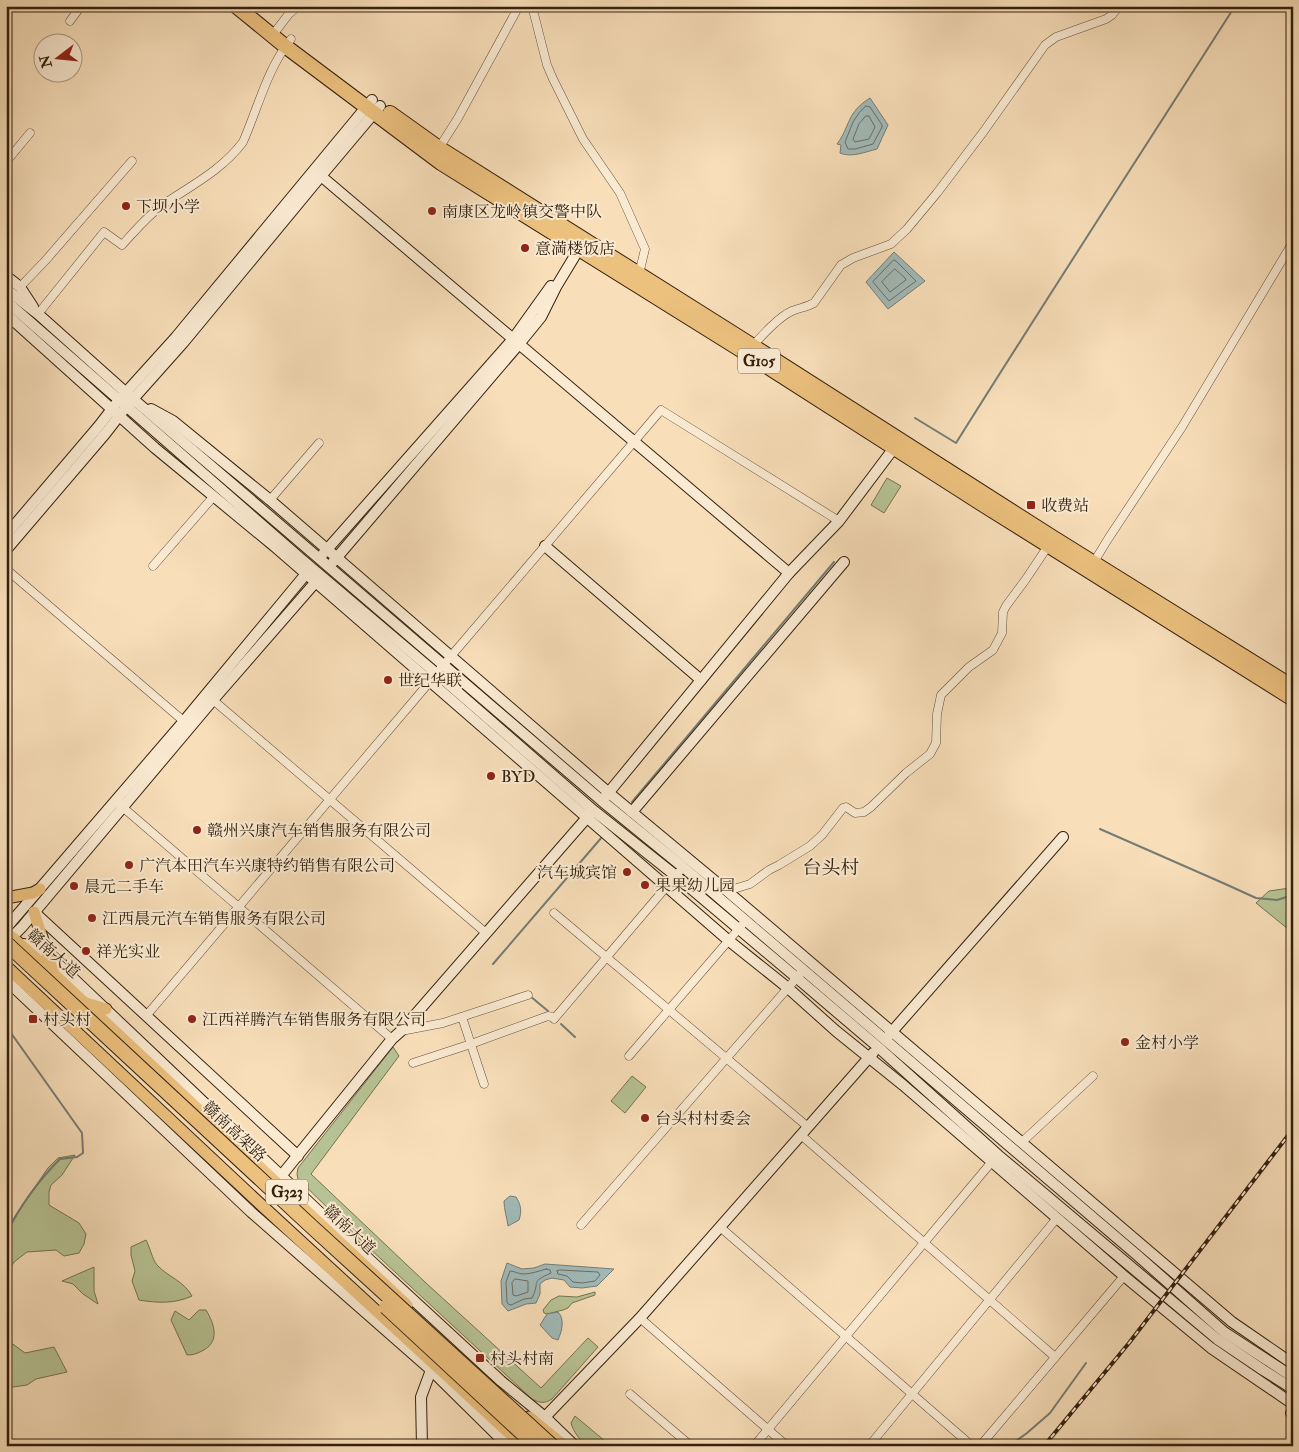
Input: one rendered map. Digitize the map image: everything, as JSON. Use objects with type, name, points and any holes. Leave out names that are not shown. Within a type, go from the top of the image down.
[{"type":"highway","name":"G105","points":[[236,6],[276,32],[373,107],[441,163],[580,244],[639,274],[753,346],[1048,546],[1293,699]]},
{"type":"highway","name":"G105","points":[[252,6],[276,32]]},
{"type":"highway","name":"G105","points":[[373,107],[439,148],[740,350],[1094,562],[1293,687]]},
{"type":"highway","name":"赣南高架路","points":[[7,936],[311,1226],[561,1446]]},
{"type":"highway","name":"赣南高架路","points":[[6,954],[525,1445]]},
{"type":"main road","points":[[6,898],[33,893],[40,888]]},
{"type":"main road","points":[[34,912],[54,974]]},
{"type":"main road","name":"赣南大道","points":[[7,936],[54,974],[509,1398],[542,1421],[561,1446]]},
{"type":"main road","name":"G323","points":[[6,966],[492,1418],[525,1445]]},
{"type":"main road","points":[[82,1001],[106,1009]]},
{"type":"main road","points":[[492,1418],[509,1398]]},
{"type":"street","points":[[70,21],[82,6]]},
{"type":"street","points":[[276,32],[288,15],[298,6]]},
{"type":"street","points":[[439,148],[458,118],[519,6]]},
{"type":"street","points":[[532,6],[547,65],[553,78],[583,138],[620,193],[645,249],[639,274]]},
{"type":"street","points":[[753,346],[760,337],[784,316],[814,303],[836,271],[845,262],[896,241],[938,193],[1050,40],[1106,19],[1120,6]]},
{"type":"street","points":[[35,318],[104,232],[122,245],[162,205],[211,174],[237,150],[243,142],[264,85],[288,42]]},
{"type":"street","points":[[6,535],[122,404],[183,343],[321,176],[373,107]]},
{"type":"street","points":[[6,550],[176,337],[373,107]]},
{"type":"street","points":[[6,162],[30,133]]},
{"type":"street","points":[[20,287],[132,161]]},
{"type":"street","points":[[321,176],[790,573]]},
{"type":"street","points":[[1094,562],[1182,427],[1293,242]]},
{"type":"street","points":[[188,724],[213,700],[337,558],[516,342],[533,312],[580,244]]},
{"type":"street","points":[[6,276],[20,287],[35,318]]},
{"type":"street","points":[[6,289],[122,404],[318,579],[590,814],[667,887],[728,940],[788,988],[869,1058],[1217,1339],[1262,1370],[1293,1388]]},
{"type":"street","points":[[6,300],[11,316],[319,558],[609,792],[632,812],[741,925],[881,1044],[1138,1255],[1224,1332],[1293,1377]]},
{"type":"street","points":[[11,316],[35,318]]},
{"type":"street","points":[[7,936],[34,912],[120,804],[188,724],[319,558],[516,342]]},
{"type":"street","points":[[122,404],[155,448],[309,570]]},
{"type":"street","points":[[122,404],[173,421],[270,500],[337,558],[602,801],[683,867]]},
{"type":"street","points":[[146,1016],[661,410],[839,522]]},
{"type":"street","points":[[270,500],[319,443]]},
{"type":"street","points":[[281,1176],[392,1039],[602,801],[790,573],[839,522],[897,444]]},
{"type":"street","points":[[153,566],[214,496]]},
{"type":"street","points":[[545,546],[701,680]]},
{"type":"street","points":[[727,891],[750,884],[769,870],[810,846],[822,835],[843,808],[846,807],[855,813],[859,813],[871,807],[902,777],[930,754],[936,743],[937,714],[941,695],[969,667],[993,650],[1002,633],[1003,612],[1006,606],[1048,546]]},
{"type":"street","points":[[632,812],[844,562]]},
{"type":"street","points":[[6,569],[188,724]]},
{"type":"street","points":[[213,700],[486,933]]},
{"type":"street","points":[[7,936],[40,888],[120,804]]},
{"type":"street","points":[[120,804],[392,1039]]},
{"type":"street","points":[[590,814],[727,891],[1232,1322],[1293,1364]]},
{"type":"street","points":[[525,1445],[542,1421],[640,1318],[1063,837]]},
{"type":"street","points":[[413,1063],[548,1016],[554,1019],[683,867]]},
{"type":"street","points":[[34,912],[298,1156]]},
{"type":"street","points":[[629,1056],[752,912]]},
{"type":"street","points":[[554,913],[808,1127]]},
{"type":"street","points":[[7,936],[57,963],[542,1421],[576,1446]]},
{"type":"street","points":[[581,1225],[810,962]]},
{"type":"street","points":[[6,980],[251,1212],[431,1370],[508,1446]]},
{"type":"street","points":[[401,1031],[443,1023],[528,995]]},
{"type":"street","points":[[462,1017],[484,1084]]},
{"type":"street","points":[[881,1044],[995,1159],[1057,1218],[1211,1348],[1292,1410]]},
{"type":"street","points":[[1022,1142],[1093,1076]]},
{"type":"street","points":[[801,1135],[1056,1357]]},
{"type":"street","points":[[754,1446],[995,1159]]},
{"type":"street","points":[[869,1446],[1057,1218]]},
{"type":"street","points":[[720,1227],[972,1446]]},
{"type":"street","points":[[980,1446],[1124,1276]]},
{"type":"street","points":[[640,1318],[787,1446]]},
{"type":"street","points":[[422,1446],[420,1397],[431,1370]]},
{"type":"street","points":[[630,1394],[691,1446]]},
{"type":"green space","points":[[887,478],[901,486],[884,513],[871,505]]},
{"type":"green space","points":[[1293,887],[1293,933],[1256,903],[1269,891]]},
{"type":"green space","points":[[393,1047],[399,1056],[311,1174],[541,1388],[588,1338],[598,1347],[552,1399],[547,1402],[532,1399],[368,1247],[298,1179],[298,1168]]},
{"type":"green space","points":[[632,1076],[646,1087],[625,1113],[611,1101]]},
{"type":"green space","points":[[75,1155],[62,1175],[51,1185],[49,1205],[79,1223],[86,1234],[84,1244],[79,1253],[64,1256],[56,1250],[27,1252],[14,1262],[10,1269],[6,1289],[6,1232],[48,1168],[58,1158]]},
{"type":"green space","points":[[146,1240],[157,1265],[185,1287],[192,1296],[166,1302],[139,1300],[132,1281],[135,1271],[131,1247]]},
{"type":"green space","points":[[94,1267],[94,1291],[98,1304],[83,1294],[73,1284],[62,1281]]},
{"type":"green space","points":[[595,1292],[595,1295],[572,1303],[568,1308],[547,1314],[544,1313],[543,1310],[551,1300],[559,1296],[577,1297]]},
{"type":"green space","points":[[199,1310],[206,1310],[212,1321],[214,1338],[208,1347],[202,1351],[187,1355],[171,1320],[175,1311],[189,1320]]},
{"type":"green space","points":[[6,1339],[25,1353],[54,1347],[67,1372],[36,1379],[27,1385],[6,1388]]},
{"type":"green space","points":[[575,1416],[611,1446],[591,1447],[580,1440],[571,1423]]},
{"type":"water","points":[[870,98],[888,125],[877,149],[853,155],[840,153],[841,145],[837,144],[853,114]]},
{"type":"water","points":[[894,252],[925,281],[888,309],[866,282]]},
{"type":"water","points":[[510,1196],[516,1197],[521,1211],[519,1220],[508,1226],[504,1201]]},
{"type":"water","points":[[507,1263],[522,1269],[534,1268],[545,1264],[614,1269],[597,1286],[570,1287],[564,1280],[552,1278],[545,1280],[540,1284],[540,1294],[536,1303],[526,1304],[508,1311],[502,1304],[501,1281]]},
{"type":"water","points":[[558,1312],[562,1318],[562,1329],[558,1340],[552,1338],[540,1325],[547,1314]]},
{"type":"waterway","points":[[915,418],[956,443],[1235,6]]},
{"type":"waterway","points":[[632,802],[834,562]]},
{"type":"waterway","points":[[1100,829],[1256,898],[1277,900],[1293,895]]},
{"type":"waterway","points":[[493,964],[602,837]]},
{"type":"waterway","points":[[530,996],[548,1011]]},
{"type":"waterway","points":[[561,1024],[575,1037]]},
{"type":"waterway","points":[[6,1026],[82,1133],[83,1153],[77,1157],[60,1159],[52,1167],[30,1194],[6,1234]]},
{"type":"waterway","points":[[1009,1446],[1050,1413],[1086,1363]]},
{"type":"railway","points":[[1044,1446],[1129,1343],[1293,1129]]},
{"type":"place","name":"下坝小学","points":[[126,206]]},
{"type":"place","name":"南康区龙岭镇交警中队","points":[[432,211]]},
{"type":"place","name":"意満楼饭店","points":[[525,248]]},
{"type":"place","name":"收费站","points":[[1031,505]]},
{"type":"place","name":"世纪华联","points":[[388,680]]},
{"type":"place","name":"BYD","points":[[491,776]]},
{"type":"place","name":"赣州兴康汽车销售服务有限公司","points":[[197,830]]},
{"type":"place","name":"广汽本田汽车兴康特约销售有限公司","points":[[129,865]]},
{"type":"place","name":"汽车城宾馆","points":[[627,872]]},
{"type":"place","name":"果果幼儿园","points":[[645,885]]},
{"type":"place","name":"晨元二手车","points":[[74,886]]},
{"type":"place","name":"江西晨元汽车销售服务有限公司","points":[[92,918]]},
{"type":"place","name":"祥光实业","points":[[86,951]]},
{"type":"place","name":"村头村","points":[[33,1019]]},
{"type":"place","name":"江西祥腾汽车销售服务有限公司","points":[[192,1019]]},
{"type":"place","name":"金村小学","points":[[1125,1042]]},
{"type":"place","name":"台头村村委会","points":[[645,1118]]},
{"type":"place","name":"村头村南","points":[[480,1358]]},
{"type":"district","name":"台头村","points":[[831,867]]}]
